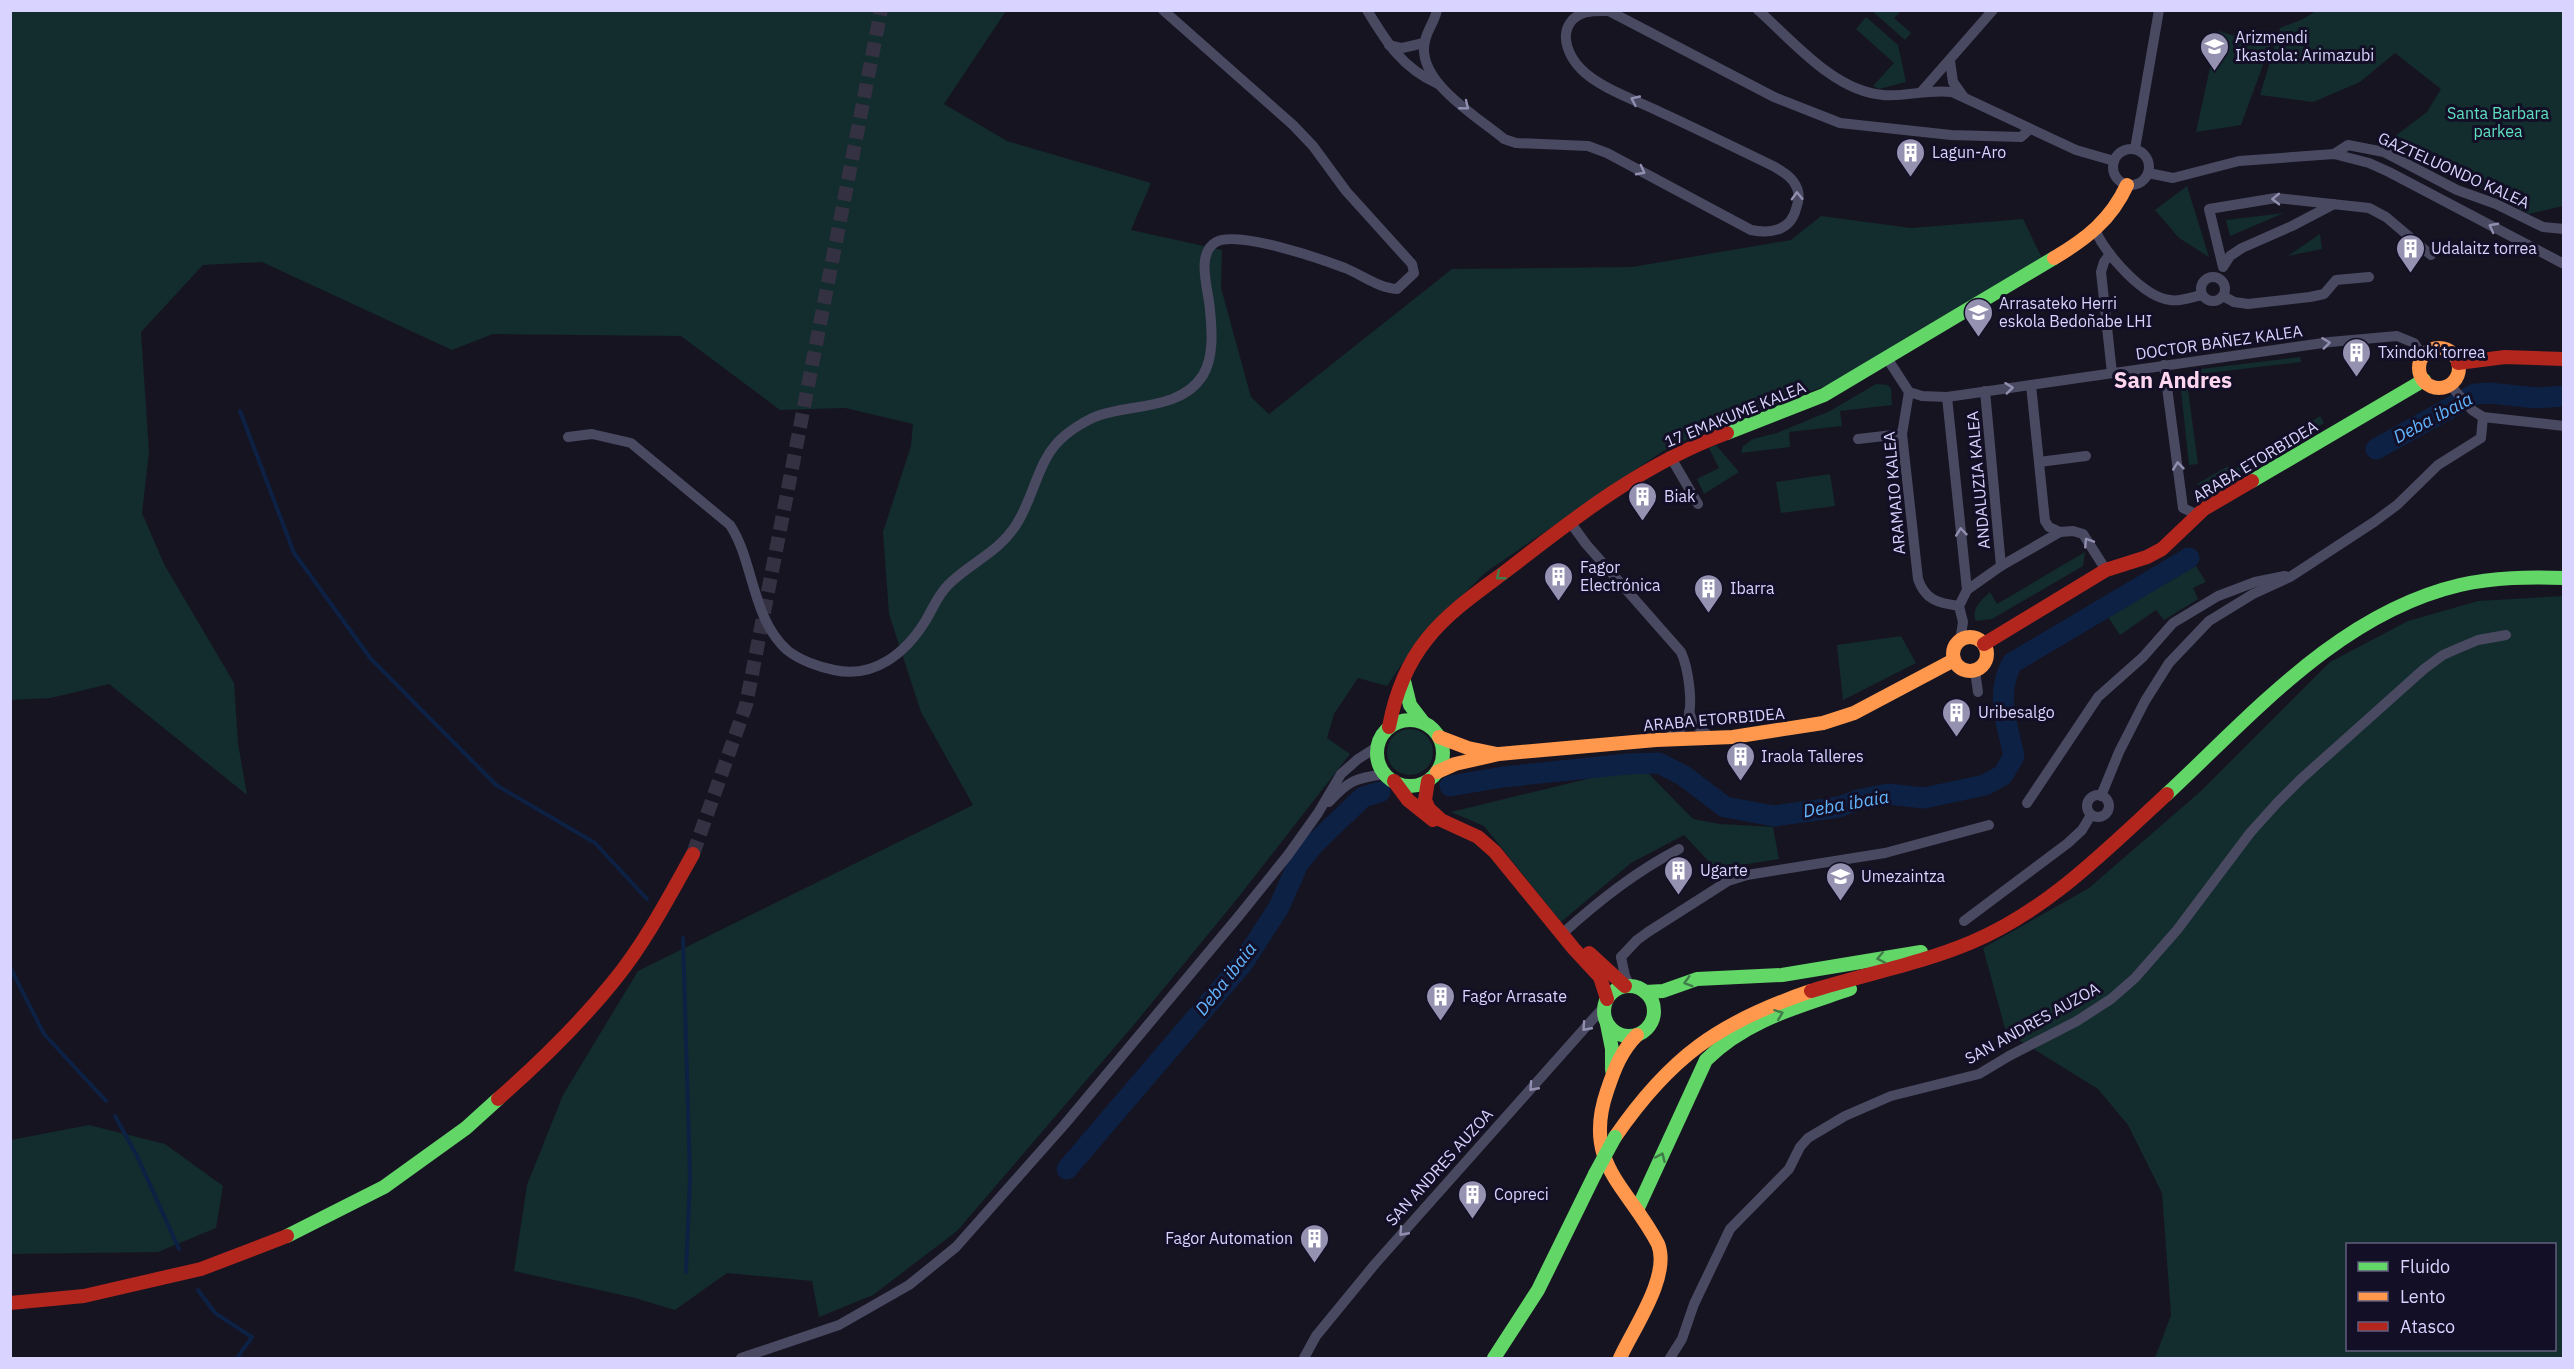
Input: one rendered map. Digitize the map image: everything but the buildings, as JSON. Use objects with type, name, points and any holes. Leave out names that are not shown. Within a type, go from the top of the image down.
[{"type":"street","points":[[568,437],[592,434],[630,443],[730,525],[738,540],[753,590],[766,619],[788,650],[810,662],[834,670],[859,673],[874,669],[888,661],[915,636],[945,588],[1001,545],[1026,508],[1045,458],[1060,440],[1100,416],[1166,401],[1183,393],[1200,379],[1211,351],[1206,251],[1215,243],[1223,240],[1245,241],[1280,247],[1344,268],[1388,288],[1397,289],[1414,273],[1412,264],[1346,190],[1313,146],[1293,125],[1163,10]]},
{"type":"street","points":[[1367,10],[1387,45],[1420,76],[1438,84],[1504,139],[1516,143],[1588,146],[1606,153],[1751,230],[1765,233],[1786,227],[1794,218],[1799,200],[1796,186],[1789,176],[1623,94],[1582,70],[1571,57],[1566,39],[1570,24],[1579,12],[1607,11],[1774,97],[1840,123],[1900,131],[1996,137],[2021,137],[2030,129]]},
{"type":"street","points":[[1437,10],[1424,43],[1425,62],[1438,84]]},
{"type":"street","points":[[1758,10],[1833,77],[1861,92],[1886,96],[1932,90],[1952,92],[2086,153],[2114,161]]},
{"type":"street","points":[[1922,91],[1994,10]]},
{"type":"street","points":[[2135,149],[2159,10]]},
{"type":"street","points":[[1387,45],[1402,48],[1424,43]]},
{"type":"street","points":[[1950,61],[1953,82],[1966,98]]},
{"type":"street","name":"GAZTELUONDO KALEA","points":[[2334,154],[2349,145],[2384,152],[2457,190],[2496,204],[2543,227],[2564,229]]},
{"type":"street","points":[[2135,149],[2141,152],[2148,161],[2148,173],[2138,184],[2127,185],[2115,176],[2114,161],[2120,153],[2135,149]]},
{"type":"street","points":[[2148,173],[2173,178],[2239,161],[2334,154],[2369,163],[2389,172],[2564,264]]},
{"type":"street","name":"17 EMAKUME KALEA","points":[[1389,727],[1390,717],[1404,680],[1420,647],[1441,623],[1546,540],[1572,525],[1584,513],[1636,476],[1670,456],[1720,435],[1801,407],[2096,232],[2113,213],[2127,185]]},
{"type":"street","points":[[2223,267],[2209,209],[2276,198],[2369,208],[2386,217],[2431,255]]},
{"type":"street","points":[[2220,279],[2212,277],[2204,280],[2200,287],[2202,295],[2212,302],[2223,296],[2225,289],[2220,279],[2223,267],[2230,256],[2334,204]]},
{"type":"street","points":[[2096,232],[2110,254],[2145,290],[2170,301],[2202,295]]},
{"type":"street","points":[[2110,254],[2101,272],[2112,373]]},
{"type":"street","points":[[2223,296],[2234,302],[2248,304],[2310,297],[2324,294],[2336,280],[2369,277]]},
{"type":"street","name":"DOCTOR BAÑEZ KALEA","points":[[1909,392],[1922,396],[1947,397],[2330,342],[2397,336],[2414,343],[2423,357]]},
{"type":"street","points":[[2452,387],[2458,374],[2458,363],[2453,354],[2444,349],[2431,350],[2423,357],[2420,367],[2424,380],[2436,387],[2452,387],[2472,410],[2483,417],[2564,426]]},
{"type":"street","points":[[2458,363],[2505,357],[2564,359]]},
{"type":"street","points":[[1887,358],[1909,392]]},
{"type":"street","points":[[2164,365],[2183,508],[2198,515]]},
{"type":"street","name":"ARABA ETORBIDEA","points":[[1984,644],[2106,570],[2146,557],[2162,549],[2198,515],[2424,380]]},
{"type":"street","points":[[2031,385],[2045,521],[2049,527],[2060,532]]},
{"type":"street","name":"ANDALUZIA KALEA","points":[[1985,391],[2001,566]]},
{"type":"street","name":"ARAMAIO KALEA","points":[[1909,392],[1902,434],[1916,568],[1922,591],[1934,601],[1959,606]]},
{"type":"street","points":[[1947,397],[1967,591]]},
{"type":"street","points":[[2102,795],[2119,752],[2145,701],[2169,663],[2186,644],[2220,612],[2290,577],[2397,505],[2438,465],[2481,438],[2483,417]]},
{"type":"street","points":[[1858,439],[1902,434]]},
{"type":"street","points":[[1670,456],[1698,504]]},
{"type":"street","points":[[2039,462],[2086,456]]},
{"type":"street","points":[[1572,525],[1681,652],[1686,663],[1689,677],[1689,712],[1686,722],[1666,740]]},
{"type":"street","points":[[1960,641],[1965,638],[1976,638],[1984,644],[1986,660],[1984,665],[1975,670],[1965,670],[1954,660],[1954,650],[1960,641],[1963,622],[1959,606],[1967,591],[2001,566],[2060,532],[2073,531],[2084,534],[2106,570]]},
{"type":"street","points":[[2027,803],[2098,697],[2143,657],[2173,623],[2207,601],[2236,589],[2282,575],[2290,577]]},
{"type":"street","points":[[1494,1359],[1538,1290],[1615,1137],[1665,1072],[1693,1048],[1720,1029],[1748,1014],[1799,993],[1902,965],[1979,939],[2029,911],[2096,859],[2307,665],[2361,625],[2393,608],[2452,586],[2506,578],[2564,578]]},
{"type":"street","name":"SAN ANDRES AUZOA","points":[[1670,1359],[1682,1339],[1694,1304],[1730,1229],[1783,1176],[1808,1138],[1845,1116],[1875,1102],[1922,1087],[1979,1074],[2009,1056],[2077,1022],[2111,999],[2164,945],[2250,833],[2301,779],[2424,669],[2443,656],[2478,640],[2506,635]]},
{"type":"street","name":"ARABA ETORBIDEA","points":[[1432,776],[1455,764],[1499,754],[1790,730],[1844,717],[1954,660]]},
{"type":"street","points":[[1975,670],[1978,692]]},
{"type":"street","points":[[1404,680],[1410,705],[1423,722],[1439,736],[1443,754],[1432,776],[1425,800],[1429,808],[1441,820]]},
{"type":"street","points":[[1689,712],[1693,722],[1711,738]]},
{"type":"street","points":[[1423,722],[1405,720],[1389,727],[1383,733],[1377,747],[1377,757],[1408,801],[1426,816],[1441,820],[1478,837],[1496,852],[1574,949],[1600,977],[1606,1000],[1604,1017],[1612,1049],[1611,1076]]},
{"type":"street","name":"ARABA ETORBIDEA","points":[[1439,736],[1468,748],[1499,754]]},
{"type":"street","points":[[741,1359],[839,1325],[909,1285],[956,1247],[1025,1170],[1238,917],[1288,855],[1318,813],[1341,774],[1358,759],[1377,747]]},
{"type":"street","points":[[1318,813],[1346,784],[1358,778],[1389,777],[1410,786],[1432,776]]},
{"type":"street","points":[[2102,795],[2109,804],[2108,811],[2098,817],[2091,815],[2087,809],[2087,802],[2091,797],[2102,795]]},
{"type":"street","points":[[1964,921],[2068,843],[2082,830],[2091,815]]},
{"type":"street","points":[[1599,962],[1621,957],[1637,940],[1728,881],[1755,873],[1885,854],[1989,825]]},
{"type":"street","points":[[1563,933],[1602,897],[1646,866],[1679,849]]},
{"type":"street","points":[[10,1304],[84,1296],[201,1269],[295,1233],[384,1187],[466,1128],[542,1060],[614,981],[659,915],[693,854]]},
{"type":"street","points":[[1563,933],[1628,986],[1645,992],[1663,991],[1697,980],[1782,975],[1927,951],[1979,939]]},
{"type":"street","points":[[1621,957],[1628,986]]},
{"type":"street","points":[[1637,1210],[1692,1087],[1706,1060],[1724,1042],[1757,1022],[1864,984],[1902,965]]},
{"type":"street","name":"SAN ANDRES AUZOA","points":[[1304,1359],[1316,1336],[1375,1264],[1601,1010],[1615,990],[1628,986]]},
{"type":"street","points":[[1620,1359],[1653,1290],[1661,1256],[1660,1249],[1614,1176],[1601,1143],[1598,1125],[1611,1076],[1623,1051],[1650,1024],[1653,1016],[1654,1007],[1645,992]]},
{"type":"street","points":[[1607,1024],[1620,1035],[1637,1035]]},
{"type":"green space","points":[[11,11],[1006,11],[944,104],[1007,141],[1151,183],[1131,230],[1222,250],[1221,288],[1251,397],[1269,414],[1452,269],[1632,267],[1791,240],[1821,216],[1911,228],[2023,219],[2042,258],[1835,382],[1676,444],[1660,453],[1486,572],[1421,636],[1387,686],[1358,678],[1334,714],[1327,738],[1350,754],[1237,899],[1132,1027],[957,1231],[873,1295],[819,1317],[812,1281],[727,1273],[675,1310],[635,1298],[514,1271],[527,1185],[563,1095],[638,971],[973,805],[921,712],[889,614],[883,532],[911,446],[913,424],[845,408],[780,410],[681,336],[493,334],[452,350],[262,262],[203,265],[141,332],[149,452],[142,513],[164,564],[234,683],[238,743],[247,795],[109,684],[51,698],[11,700]]},
{"type":"green space","points":[[1872,11],[1901,11],[1894,18],[1911,33],[1905,40]]},
{"type":"green space","name":"Santa Barbara parkea","points":[[2316,11],[2563,11],[2563,206],[2529,214],[2390,140],[2427,112],[2441,89],[2395,53],[2360,82],[2313,102],[2260,95],[2280,28]]},
{"type":"green space","points":[[1866,17],[1898,45],[1906,82],[1879,89],[1873,86],[1894,63],[1856,29]]},
{"type":"green space","points":[[2218,31],[2270,46],[2241,125],[2196,132]]},
{"type":"green space","points":[[2187,186],[2209,257],[2179,238],[2155,210]]},
{"type":"green space","points":[[2284,213],[2230,236],[2226,220]]},
{"type":"green space","points":[[2320,234],[2322,249],[2288,256]]},
{"type":"green space","points":[[2300,357],[2301,362],[2200,374],[2202,388],[2188,390],[2198,464],[2189,465],[2180,381],[2193,379],[2192,370]]},
{"type":"green space","points":[[1876,384],[1888,385],[1891,389],[1892,405],[1840,411],[1842,426],[1789,432],[1790,447],[1741,453],[1743,446],[1753,439],[1777,433],[1830,411]]},
{"type":"green space","points":[[2320,416],[2324,423],[2216,490],[2197,484],[2228,466],[2232,471]]},
{"type":"green space","points":[[1716,445],[1739,472],[1704,494],[1697,479],[1719,468],[1709,448]]},
{"type":"green space","points":[[1830,474],[1835,506],[1781,513],[1776,482]]},
{"type":"green space","points":[[2085,552],[2083,566],[1992,619],[1976,621],[1976,609],[1980,601],[1990,592],[1997,604]]},
{"type":"green space","points":[[2196,566],[2206,582],[2193,588],[2198,599],[2164,620],[2156,610],[2120,635],[2108,617]]},
{"type":"green space","points":[[2563,596],[2563,1358],[2155,1358],[2171,1315],[2162,1193],[2128,1125],[2098,1089],[2006,1032],[1983,948],[2089,888],[2201,791],[2330,662],[2408,621],[2478,601]]},
{"type":"green space","points":[[1901,636],[1916,663],[1843,700],[1837,645]]},
{"type":"green space","points":[[1410,729],[1426,736],[1433,752],[1426,768],[1410,775],[1394,768],[1387,752],[1394,736]]},
{"type":"green space","points":[[1647,772],[1693,819],[1720,824],[1773,827],[1779,859],[1716,869],[1684,835],[1631,863],[1561,922],[1484,826],[1451,812],[1612,773]]},
{"type":"green space","points":[[89,1125],[165,1144],[223,1186],[216,1228],[158,1252],[11,1254],[11,1140]]},
{"type":"waterway","name":"Deba ibaia","points":[[2376,449],[2475,394],[2490,393],[2536,398],[2564,396]]},
{"type":"waterway","points":[[240,411],[294,553],[371,659],[496,785],[595,843],[647,899]]},
{"type":"waterway","name":"Deba ibaia","points":[[1450,786],[1503,777],[1627,764],[1659,763],[1684,776],[1725,807],[1774,816],[1839,807],[1858,800],[1888,794],[1924,798],[1985,785],[2003,775],[2014,756],[2003,698],[2004,686],[2012,663],[2189,558]]},
{"type":"waterway","name":"Deba ibaia","points":[[1067,1169],[1243,963],[1279,907],[1298,864],[1315,843],[1363,797],[1380,792]]},
{"type":"waterway","points":[[683,938],[690,1178],[686,1272]]},
{"type":"waterway","points":[[10,967],[44,1034],[106,1101]]},
{"type":"waterway","points":[[115,1116],[137,1156],[179,1249]]},
{"type":"waterway","points":[[198,1290],[215,1313],[252,1337],[237,1358]]},
{"type":"tunnel","points":[[693,854],[746,705],[881,10]]},
{"type":"traffic: fast","points":[[1727,433],[1824,395],[2054,258]]},
{"type":"traffic: fast","points":[[2252,481],[2424,380]]},
{"type":"traffic: fast","points":[[2167,794],[2301,670],[2337,642],[2376,618],[2416,599],[2460,585],[2512,578],[2564,578]]},
{"type":"traffic: fast","points":[[1404,681],[1410,705],[1423,722]]},
{"type":"traffic: fast","points":[[1410,720],[1423,723],[1433,730],[1440,740],[1443,753],[1440,766],[1433,776],[1423,783],[1410,786],[1397,783],[1387,776],[1380,766],[1377,753],[1380,740],[1387,730],[1397,723],[1410,720]]},
{"type":"traffic: fast","points":[[1645,992],[1663,991],[1697,979],[1782,975],[1921,952]]},
{"type":"traffic: fast","points":[[1624,986],[1634,986],[1647,993],[1654,1006],[1654,1011],[1654,1016],[1647,1029],[1634,1036],[1624,1036],[1615,1032],[1608,1025],[1604,1016],[1604,1006],[1608,997],[1615,990],[1624,986]]},
{"type":"traffic: fast","points":[[1637,1210],[1706,1060],[1722,1046],[1755,1025],[1792,1009],[1850,989]]},
{"type":"traffic: fast","points":[[1607,1024],[1612,1049],[1612,1070]]},
{"type":"traffic: fast","points":[[287,1236],[384,1187],[466,1128],[498,1099]]},
{"type":"traffic: fast","points":[[1595,1174],[1615,1137]]},
{"type":"traffic: fast","points":[[1494,1358],[1538,1290],[1595,1174]]},
{"type":"traffic: slow","points":[[2054,258],[2077,244],[2096,228],[2121,197],[2127,185]]},
{"type":"traffic: slow","points":[[2439,348],[2453,354],[2459,368],[2453,382],[2439,388],[2425,382],[2419,368],[2425,354],[2439,348]]},
{"type":"traffic: slow","points":[[1970,637],[1982,642],[1987,654],[1982,666],[1970,671],[1958,666],[1953,654],[1958,642],[1970,637]]},
{"type":"traffic: slow","points":[[1437,772],[1455,764],[1499,754],[1656,740],[1733,737],[1823,723],[1854,713],[1954,660]]},
{"type":"traffic: slow","points":[[1439,737],[1468,748],[1497,754]]},
{"type":"traffic: slow","points":[[1615,1137],[1656,1085],[1699,1046],[1749,1016],[1811,991]]},
{"type":"traffic: slow","points":[[1620,1358],[1649,1302],[1661,1257],[1658,1244],[1612,1173],[1604,1156],[1600,1138],[1601,1116],[1615,1068],[1622,1054],[1637,1035]]},
{"type":"traffic: jam","points":[[2458,363],[2505,357],[2564,359]]},
{"type":"traffic: jam","points":[[1389,727],[1398,692],[1413,659],[1436,629],[1455,610],[1613,492],[1668,459],[1727,433]]},
{"type":"traffic: jam","points":[[1984,644],[2106,570],[2147,557],[2162,549],[2204,509],[2252,481]]},
{"type":"traffic: jam","points":[[1394,781],[1408,800],[1433,820]]},
{"type":"traffic: jam","points":[[1428,781],[1425,800],[1429,809],[1441,820],[1478,837],[1495,852],[1574,949],[1600,977],[1607,999]]},
{"type":"traffic: jam","points":[[1811,991],[1933,957],[2000,929],[2076,877],[2167,794]]},
{"type":"traffic: jam","points":[[498,1099],[558,1043],[625,967],[666,903],[693,854]]},
{"type":"traffic: jam","points":[[1589,953],[1625,986]]},
{"type":"traffic: jam","points":[[10,1303],[84,1296],[201,1269],[287,1236]]},
{"type":"place","name":"Arizmendi Ikastola: Arimazubi","points":[[2214,72]]},
{"type":"place","name":"Lagun-Aro","points":[[1911,178]]},
{"type":"place","name":"Udalaitz torrea","points":[[2410,274]]},
{"type":"place","name":"Arrasateko Herri eskola Bedoñabe LHI","points":[[1978,338]]},
{"type":"place","name":"Txindoki torrea","points":[[2357,378]]},
{"type":"place","name":"Biak","points":[[1643,522]]},
{"type":"place","name":"Fagor Electrónica","points":[[1559,602]]},
{"type":"place","name":"Ibarra","points":[[1709,614]]},
{"type":"place","name":"Uribesalgo","points":[[1957,738]]},
{"type":"place","name":"Iraola Talleres","points":[[1740,782]]},
{"type":"place","name":"Ugarte","points":[[1679,896]]},
{"type":"place","name":"Umezaintza","points":[[1840,902]]},
{"type":"place","name":"Fagor Arrasate","points":[[1441,1022]]},
{"type":"place","name":"Copreci","points":[[1473,1220]]},
{"type":"place","name":"Fagor Automation","points":[[1314,1264]]},
{"type":"district","name":"San Andres","points":[[2173,380]]}]
